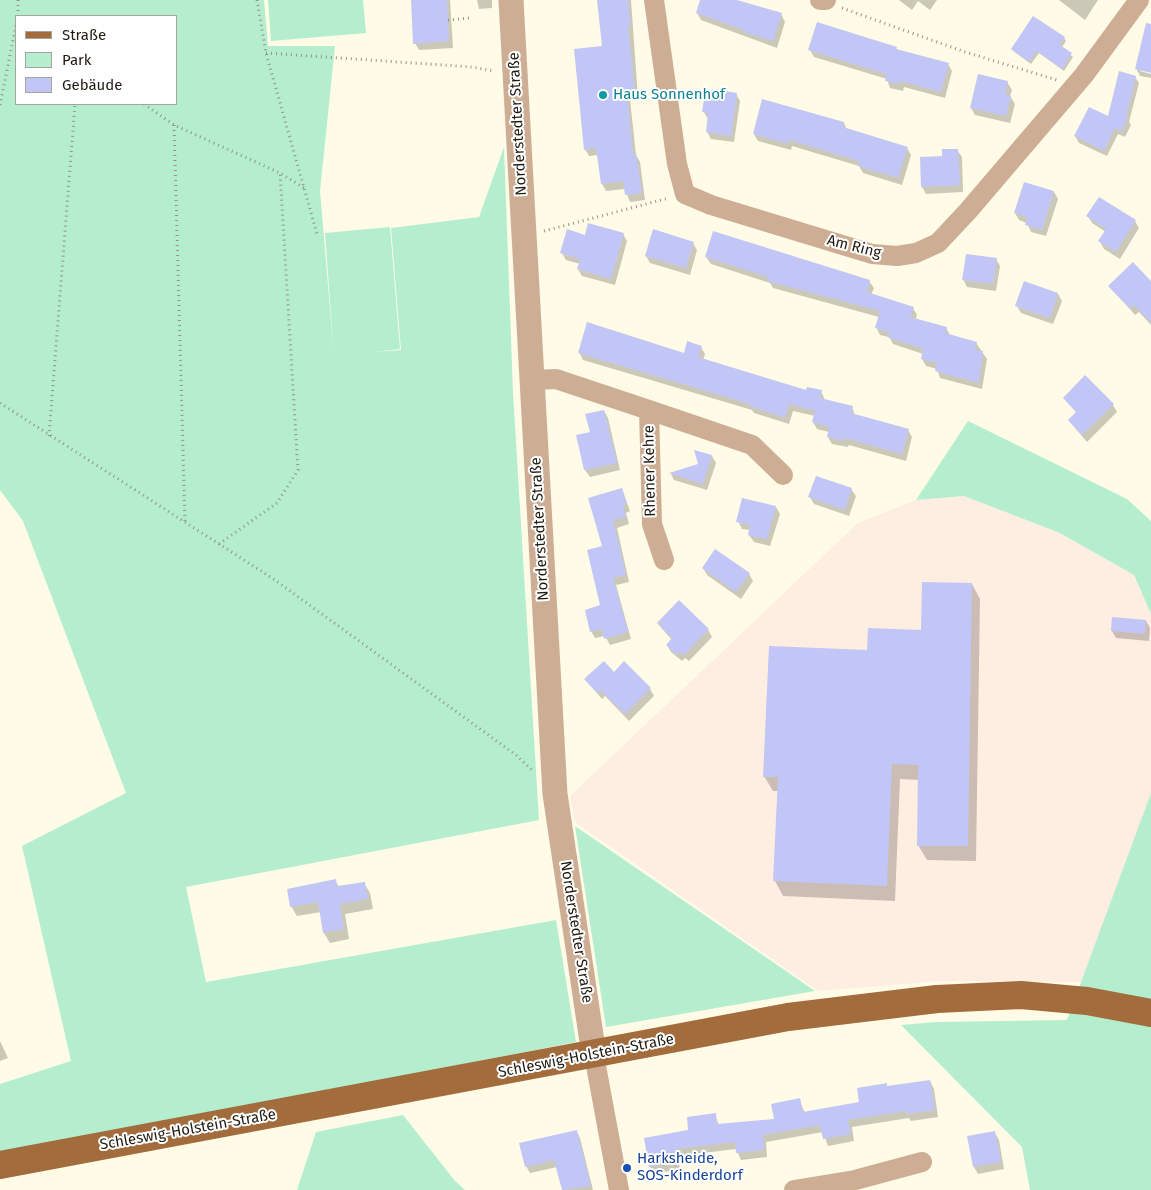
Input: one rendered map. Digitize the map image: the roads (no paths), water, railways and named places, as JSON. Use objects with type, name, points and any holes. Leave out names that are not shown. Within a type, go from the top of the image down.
[{"type":"main road","name":"Schleswig-Holstein-Straße","points":[[0,1173],[12,1163],[788,1017],[936,999],[1021,995],[1087,1001],[1151,1013]]},
{"type":"street","name":"Norderstedter Straße","points":[[510,0],[555,794],[594,1055]]},
{"type":"street","name":"Am Ring","points":[[654,0],[677,164],[686,194],[711,205],[872,254],[897,256],[916,253],[938,243],[968,211],[1074,85],[1140,0]]},
{"type":"street","points":[[820,0],[826,0]]},
{"type":"street","name":"Rhener Kehre","points":[[532,380],[556,379],[752,445],[783,475]]},
{"type":"street","name":"Rhener Kehre","points":[[649,410],[652,524],[664,560]]},
{"type":"street","points":[[594,1055],[618,1190]]},
{"type":"street","points":[[794,1190],[855,1180],[922,1162]]},
{"type":"place","name":"Haus Sonnenhof","points":[[603,95]]},
{"type":"place","name":"Harksheide, SOS-Kinderdorf","points":[[627,1168]]}]
